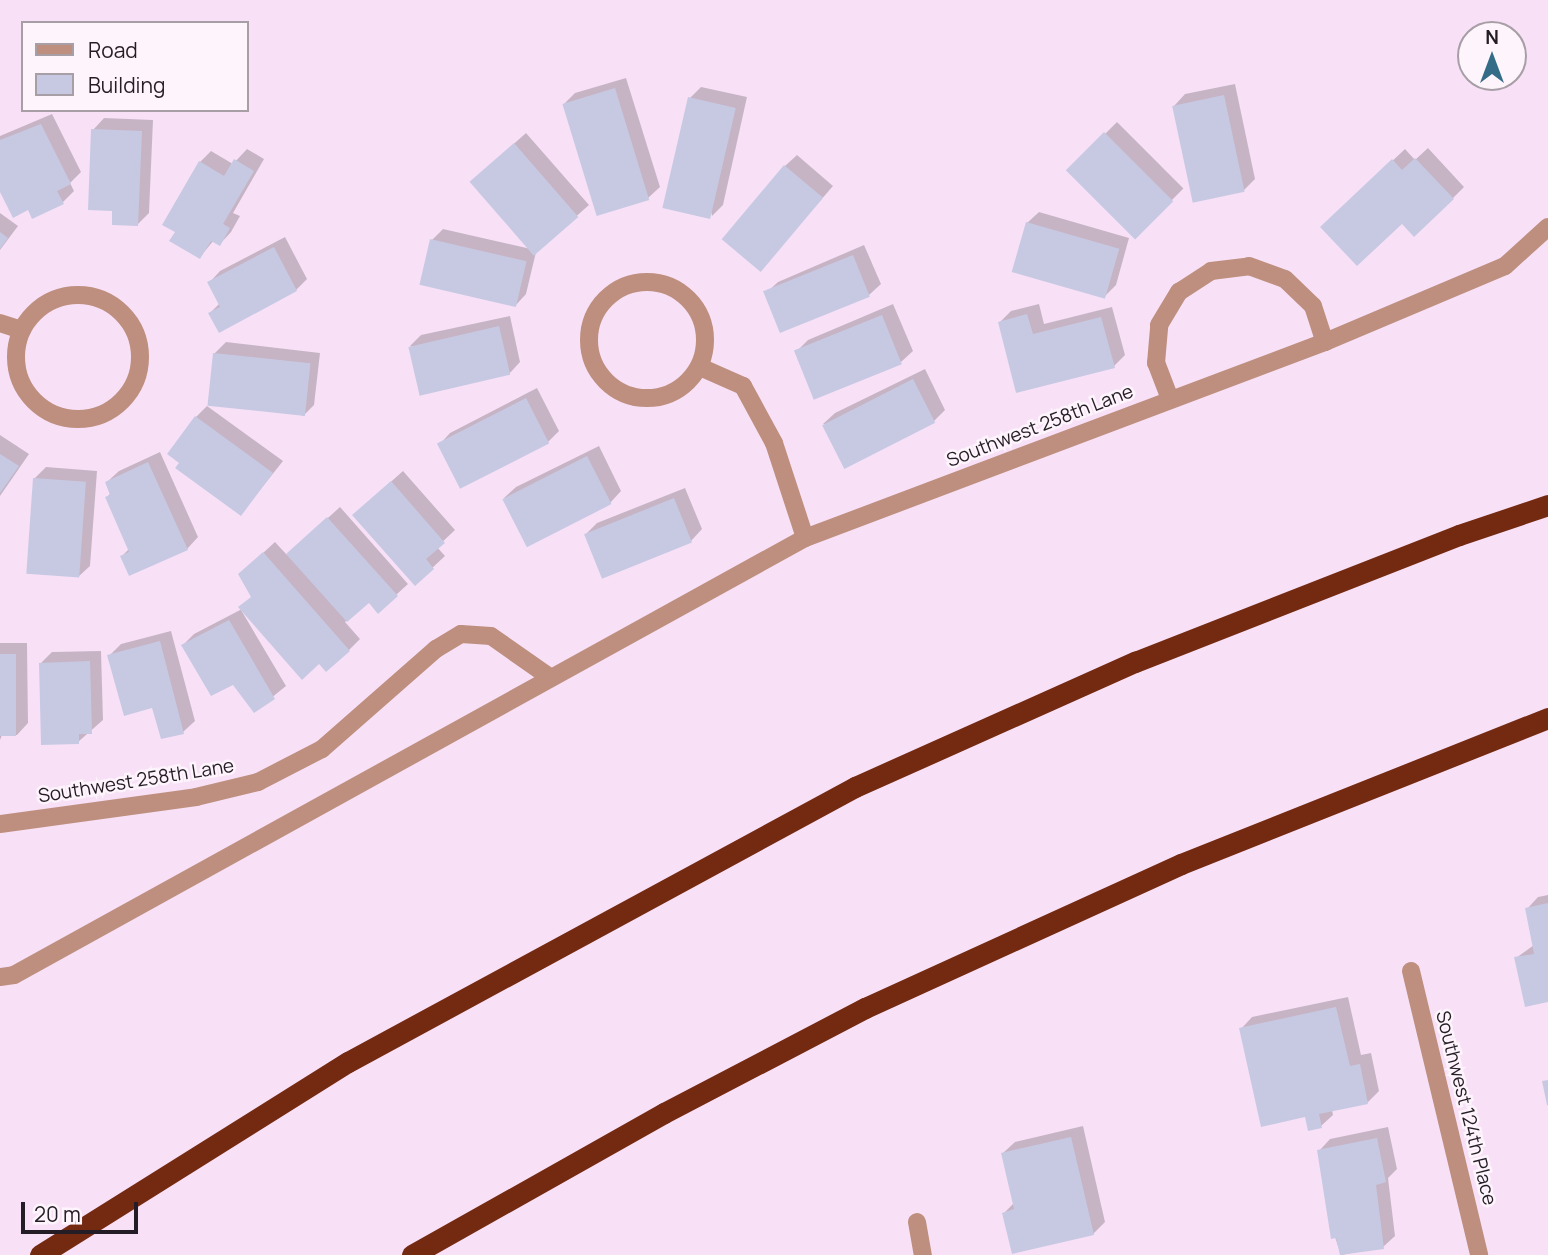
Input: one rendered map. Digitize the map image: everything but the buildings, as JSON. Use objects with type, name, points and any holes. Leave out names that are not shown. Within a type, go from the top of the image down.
[{"type":"highway","points":[[40,1255],[348,1062],[855,787],[1135,662],[1459,535],[1548,505]]},
{"type":"highway","points":[[412,1255],[664,1113],[865,1008],[1181,864],[1548,718]]},
{"type":"street","name":"Southwest 258th Lane","points":[[7,976],[805,538],[1325,342],[1505,266],[1547,230]]},
{"type":"street","points":[[1170,399],[1156,363],[1159,325],[1179,292],[1211,271],[1249,266],[1285,279],[1313,306],[1325,342]]},
{"type":"street","points":[[665,284],[683,293],[705,327],[700,367],[674,393],[637,398],[620,392],[594,366],[589,330],[595,313],[607,297],[625,286],[665,284]]},
{"type":"street","points":[[73,295],[95,297],[114,306],[129,321],[138,341],[140,362],[135,382],[109,411],[71,418],[52,413],[24,387],[16,349],[22,330],[34,313],[52,300],[73,295]]},
{"type":"street","points":[[0,323],[22,330]]},
{"type":"street","points":[[700,367],[743,386],[774,443],[805,538]]},
{"type":"street","name":"Southwest 258th Lane","points":[[0,824],[196,797],[258,782],[322,748],[436,649],[461,634],[491,636],[551,678]]},
{"type":"street","name":"Southwest 124th Place","points":[[1411,971],[1479,1255]]},
{"type":"street","points":[[917,1222],[923,1255]]}]
